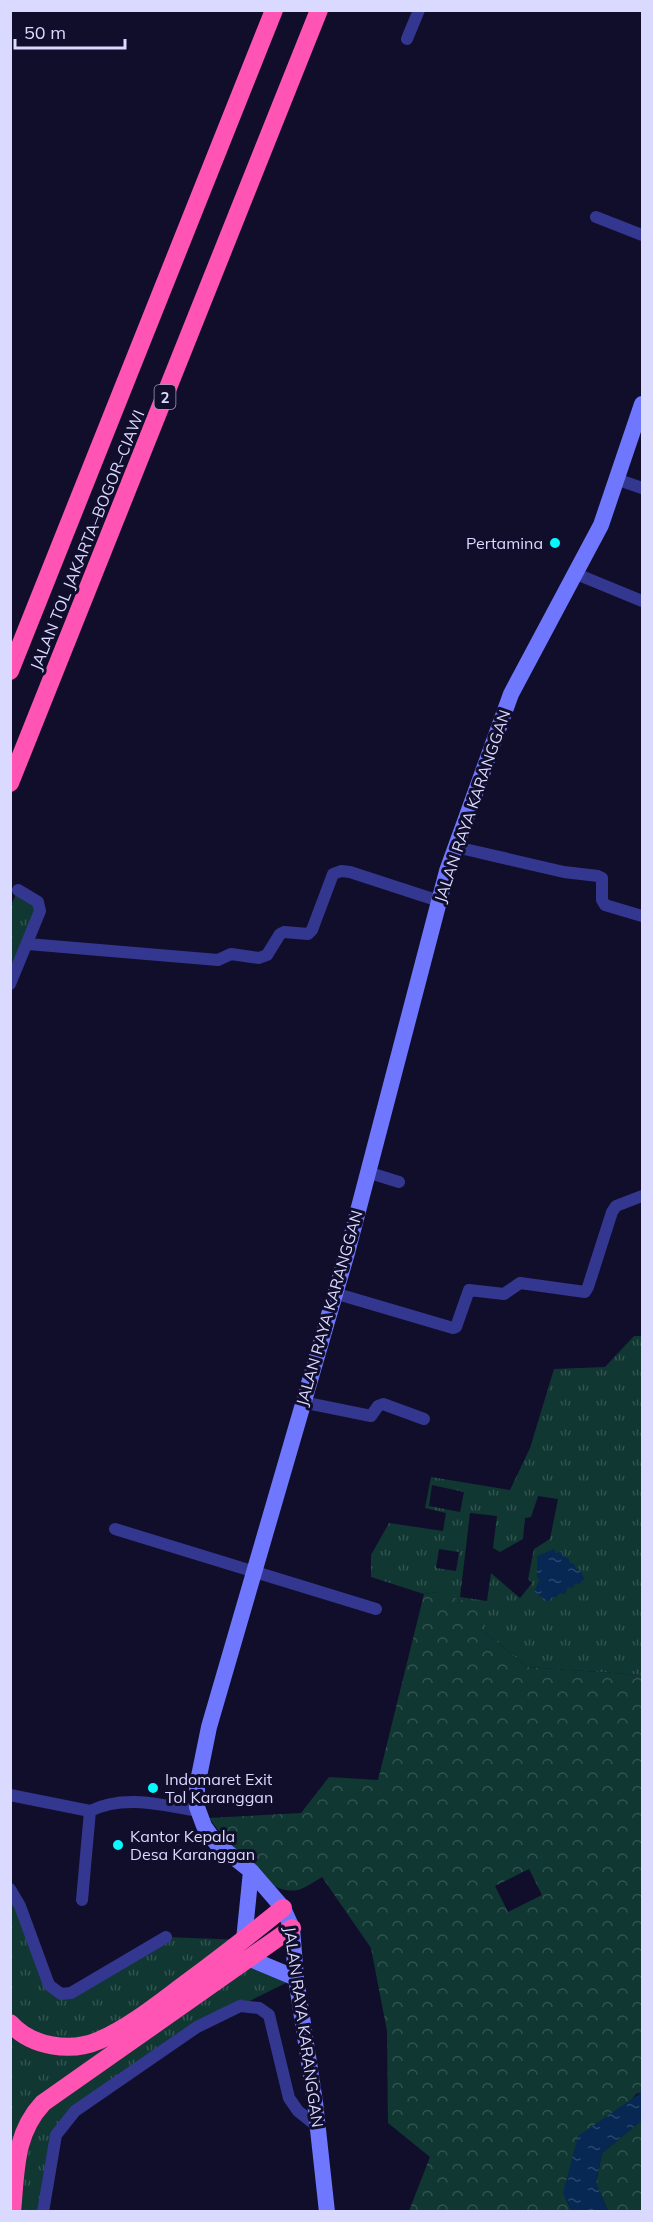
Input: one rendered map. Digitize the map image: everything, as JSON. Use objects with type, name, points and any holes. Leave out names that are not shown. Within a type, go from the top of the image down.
[{"type":"highway","name":"JALAN TOL JAKARTA–BOGOR–CIAWI","points":[[10,670],[274,10]]},
{"type":"highway","name":"JALAN TOL JAKARTA–BOGOR–CIAWI","points":[[10,783],[319,10]]},
{"type":"highway","points":[[12,2211],[21,2135],[39,2107],[246,1949],[284,1908]]},
{"type":"highway","points":[[10,2023],[26,2037],[41,2044],[84,2045],[100,2040],[246,1949],[292,1928]]},
{"type":"street","points":[[406,39],[419,10]]},
{"type":"street","points":[[597,217],[642,235]]},
{"type":"street","name":"JALAN RAYA KARANGGAN","points":[[327,2211],[318,2127],[296,1978],[292,1928],[284,1908],[251,1871],[216,1843],[204,1826],[198,1811],[197,1786],[209,1727],[334,1293],[439,901],[456,847],[511,694],[601,525],[642,404]]},
{"type":"street","points":[[616,479],[642,489]]},
{"type":"street","points":[[574,573],[642,601]]},
{"type":"street","points":[[456,847],[564,872],[598,876],[602,878],[602,900],[605,905],[642,916]]},
{"type":"street","points":[[28,944],[218,960],[231,954],[259,958],[267,955],[280,934],[284,932],[308,934],[312,930],[333,874],[341,871],[439,901]]},
{"type":"street","points":[[10,984],[40,911],[38,902],[18,890]]},
{"type":"street","points":[[367,1172],[399,1182]]},
{"type":"street","points":[[334,1293],[453,1328],[456,1327],[469,1290],[502,1294],[520,1283],[585,1292],[588,1289],[612,1212],[616,1206],[642,1196]]},
{"type":"street","points":[[302,1402],[371,1416],[378,1406],[383,1404],[424,1419]]},
{"type":"street","points":[[115,1529],[376,1609]]},
{"type":"street","points":[[10,1795],[90,1811],[121,1801],[198,1811]]},
{"type":"street","points":[[82,1900],[90,1811]]},
{"type":"street","points":[[251,1871],[246,1949],[296,1978]]},
{"type":"street","points":[[10,1888],[20,1906],[49,1985],[61,1994],[71,1993],[166,1937]]},
{"type":"street","points":[[43,2211],[56,2135],[75,2111],[197,2027],[240,2006],[259,2007],[269,2015],[289,2098],[298,2111],[318,2127]]},
{"type":"green space","points":[[18,890],[38,902],[11,984],[11,905]]},
{"type":"green space","points":[[634,1336],[642,1336],[642,1675],[527,1667],[437,1592],[424,1594],[371,1577],[371,1555],[389,1523],[443,1531],[446,1513],[425,1508],[431,1477],[510,1490],[530,1448],[554,1369],[605,1367]],"holes":[[[432,1485],[464,1492],[460,1512],[429,1506]],[[538,1496],[558,1499],[550,1539],[534,1549],[528,1579],[532,1583],[520,1598],[491,1573],[487,1601],[460,1597],[470,1513],[497,1516],[493,1548],[500,1552],[523,1539],[525,1518],[531,1517]],[[439,1549],[459,1552],[456,1571],[436,1568]],[[537,1556],[563,1558],[576,1570],[552,1596],[534,1592],[540,1580],[537,1577]]]},
{"type":"green space","points":[[437,1592],[485,1608],[485,1632],[527,1667],[642,1675],[642,2092],[636,2094],[564,2193],[571,2211],[409,2211],[430,2157],[388,2123],[387,2031],[371,1948],[322,1877],[301,1889],[288,1890],[275,1886],[249,1867],[209,1818],[301,1813],[329,1777],[378,1780],[424,1594]],"holes":[[[529,1869],[542,1895],[508,1912],[495,1886]]]},
{"type":"green space","points":[[10,1889],[35,1947],[61,1994],[166,1937],[244,1940],[100,2041],[114,2054],[248,1958],[296,1978],[197,2027],[74,2111],[56,2135],[43,2211],[11,2211]]},
{"type":"green space","points":[[642,2120],[642,2211],[608,2211],[596,2183],[602,2153]]},
{"type":"water","points":[[554,1549],[556,1553],[561,1552],[563,1557],[568,1558],[576,1569],[580,1570],[584,1579],[579,1584],[575,1583],[573,1588],[568,1587],[565,1594],[560,1593],[552,1597],[549,1602],[534,1592],[540,1580],[537,1577],[537,1556]]},
{"type":"water","points":[[642,2092],[642,2120],[602,2153],[596,2183],[608,2211],[571,2211],[563,2193],[578,2136]]},
{"type":"place","name":"Pertamina","points":[[555,543]]},
{"type":"place","name":"Indomaret Exit Tol Karanggan","points":[[153,1788]]},
{"type":"place","name":"Kantor Kepala Desa Karanggan","points":[[118,1845]]}]
